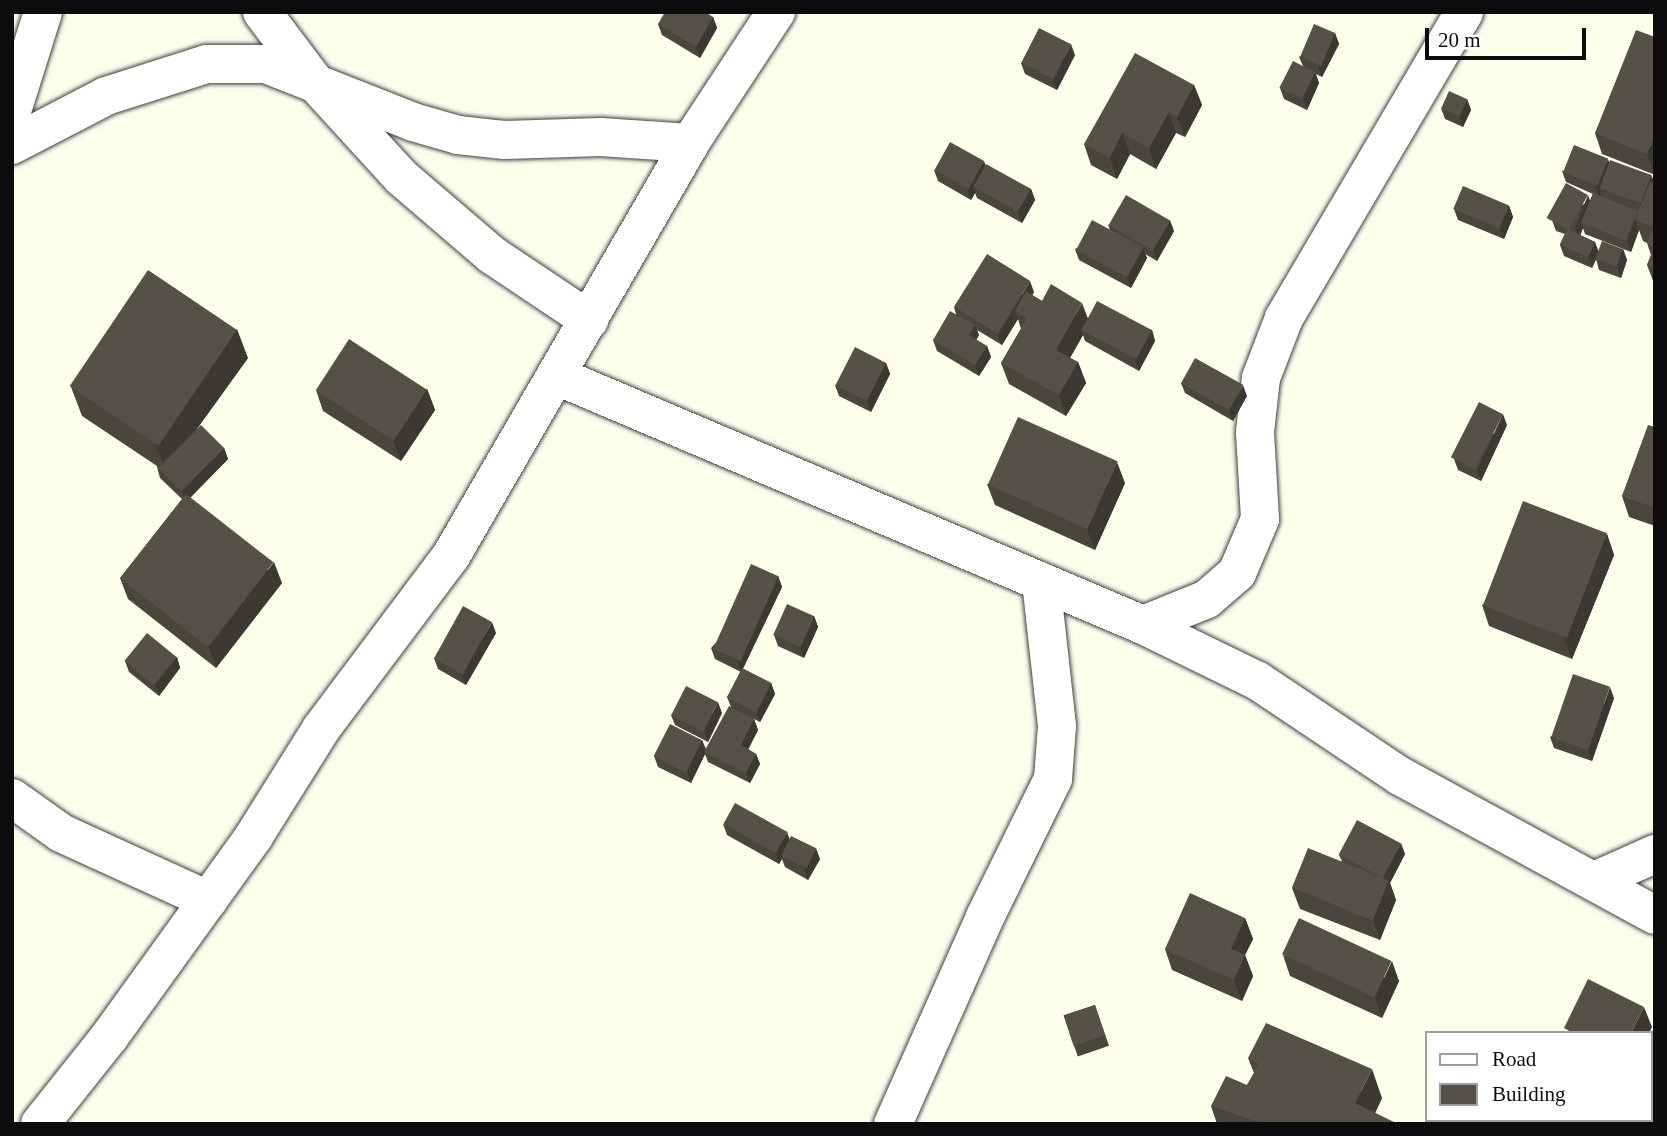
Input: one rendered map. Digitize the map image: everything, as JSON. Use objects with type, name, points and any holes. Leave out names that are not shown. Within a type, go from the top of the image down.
[{"type":"street","points":[[12,111],[43,12]]},
{"type":"street","points":[[262,12],[317,85],[401,177],[445,218],[589,320]]},
{"type":"street","points":[[40,1124],[208,900],[321,729],[452,555],[690,143],[776,12]]},
{"type":"street","points":[[1143,625],[1207,598],[1237,573],[1260,519],[1255,432],[1261,378],[1284,317],[1464,12]]},
{"type":"street","points":[[12,145],[106,96],[207,64],[266,64],[457,135],[505,140],[601,137],[690,143]]},
{"type":"street","points":[[557,376],[1143,625],[1258,681],[1400,776],[1655,915]]},
{"type":"street","points":[[893,1124],[985,918],[1053,779],[1058,726],[1041,582]]},
{"type":"street","points":[[12,798],[61,833],[208,900]]},
{"type":"street","points":[[1594,881],[1655,854]]},
{"type":"building","points":[[665,12],[705,12],[713,17],[696,47],[658,24]]},
{"type":"building","points":[[1314,24],[1335,33],[1321,66],[1300,57]]},
{"type":"building","points":[[1039,28],[1071,44],[1053,79],[1021,63]]},
{"type":"building","points":[[1636,30],[1655,37],[1655,136],[1647,154],[1595,133]]},
{"type":"building","points":[[1135,53],[1194,85],[1177,117],[1169,112],[1149,148],[1122,133],[1110,158],[1084,144]]},
{"type":"building","points":[[1293,61],[1315,72],[1302,99],[1279,88]]},
{"type":"building","points":[[1449,91],[1467,99],[1460,116],[1441,108]]},
{"type":"building","points":[[950,142],[984,161],[969,189],[934,170]]},
{"type":"building","points":[[1574,145],[1608,159],[1597,186],[1563,172]]},
{"type":"building","points":[[1610,160],[1651,175],[1641,203],[1600,188]]},
{"type":"building","points":[[986,164],[1031,189],[1018,211],[973,187]]},
{"type":"building","points":[[1650,182],[1655,183],[1655,268],[1647,265],[1654,247],[1647,243],[1654,227],[1635,220]]},
{"type":"building","points":[[1566,183],[1588,195],[1568,230],[1547,218]]},
{"type":"building","points":[[1463,186],[1509,206],[1499,229],[1453,209]]},
{"type":"building","points":[[1593,193],[1638,211],[1626,241],[1581,223]]},
{"type":"building","points":[[1126,195],[1170,220],[1153,251],[1108,225]]},
{"type":"building","points":[[1092,220],[1143,247],[1127,277],[1076,250]]},
{"type":"building","points":[[1567,229],[1595,242],[1588,258],[1560,244]]},
{"type":"building","points":[[1602,241],[1623,249],[1616,267],[1595,259]]},
{"type":"building","points":[[987,254],[1030,281],[997,334],[954,307]]},
{"type":"building","points":[[148,270],[237,330],[158,446],[70,386]]},
{"type":"building","points":[[1051,284],[1082,303],[1056,350],[1078,362],[1059,395],[1001,363],[1027,318],[1015,311],[1026,291],[1042,301]]},
{"type":"building","points":[[1097,301],[1152,330],[1136,359],[1082,330]]},
{"type":"building","points":[[950,311],[975,325],[969,335],[987,346],[975,365],[933,340]]},
{"type":"building","points":[[349,339],[427,390],[394,441],[316,390]]},
{"type":"building","points":[[855,347],[886,363],[867,401],[835,385]]},
{"type":"building","points":[[1195,358],[1243,385],[1229,410],[1181,383]]},
{"type":"building","points":[[1479,402],[1503,414],[1475,470],[1451,457]]},
{"type":"building","points":[[1018,417],[1118,461],[1087,529],[988,485]]},
{"type":"building","points":[[201,425],[224,448],[181,491],[158,468]]},
{"type":"building","points":[[1648,425],[1655,427],[1655,508],[1622,496]]},
{"type":"building","points":[[186,494],[273,562],[208,647],[120,578]]},
{"type":"building","points":[[1523,501],[1607,533],[1567,638],[1483,606]]},
{"type":"building","points":[[751,564],[778,576],[741,661],[713,649]]},
{"type":"building","points":[[787,604],[814,616],[801,647],[773,635]]},
{"type":"building","points":[[463,606],[492,622],[463,674],[434,658]]},
{"type":"building","points":[[147,633],[177,657],[154,685],[124,661]]},
{"type":"building","points":[[742,668],[771,683],[756,712],[727,697]]},
{"type":"building","points":[[1573,674],[1610,687],[1588,750],[1551,737]]},
{"type":"building","points":[[686,686],[718,702],[703,732],[671,715]]},
{"type":"building","points":[[729,706],[754,719],[741,745],[756,754],[746,773],[704,752]]},
{"type":"building","points":[[670,724],[702,740],[686,772],[654,756]]},
{"type":"building","points":[[735,803],[787,832],[776,853],[723,824]]},
{"type":"building","points":[[1357,820],[1401,843],[1383,878],[1339,854]]},
{"type":"building","points":[[791,836],[816,848],[807,868],[781,856]]},
{"type":"building","points":[[1308,848],[1389,881],[1373,920],[1292,888]]},
{"type":"building","points":[[1190,893],[1245,918],[1231,949],[1245,955],[1234,980],[1165,949]]},
{"type":"building","points":[[1299,918],[1391,961],[1375,997],[1282,954]]},
{"type":"building","points":[[1588,979],[1644,1007],[1632,1031],[1569,1031],[1564,1028]]},
{"type":"building","points":[[1095,1005],[1105,1035],[1074,1046],[1064,1015]]},
{"type":"building","points":[[1266,1023],[1372,1069],[1355,1103],[1394,1124],[1264,1124],[1211,1106],[1226,1076],[1247,1085],[1259,1064],[1248,1058]]},
{"type":"building","points":[[1655,1047],[1655,1070],[1653,1069]]}]
